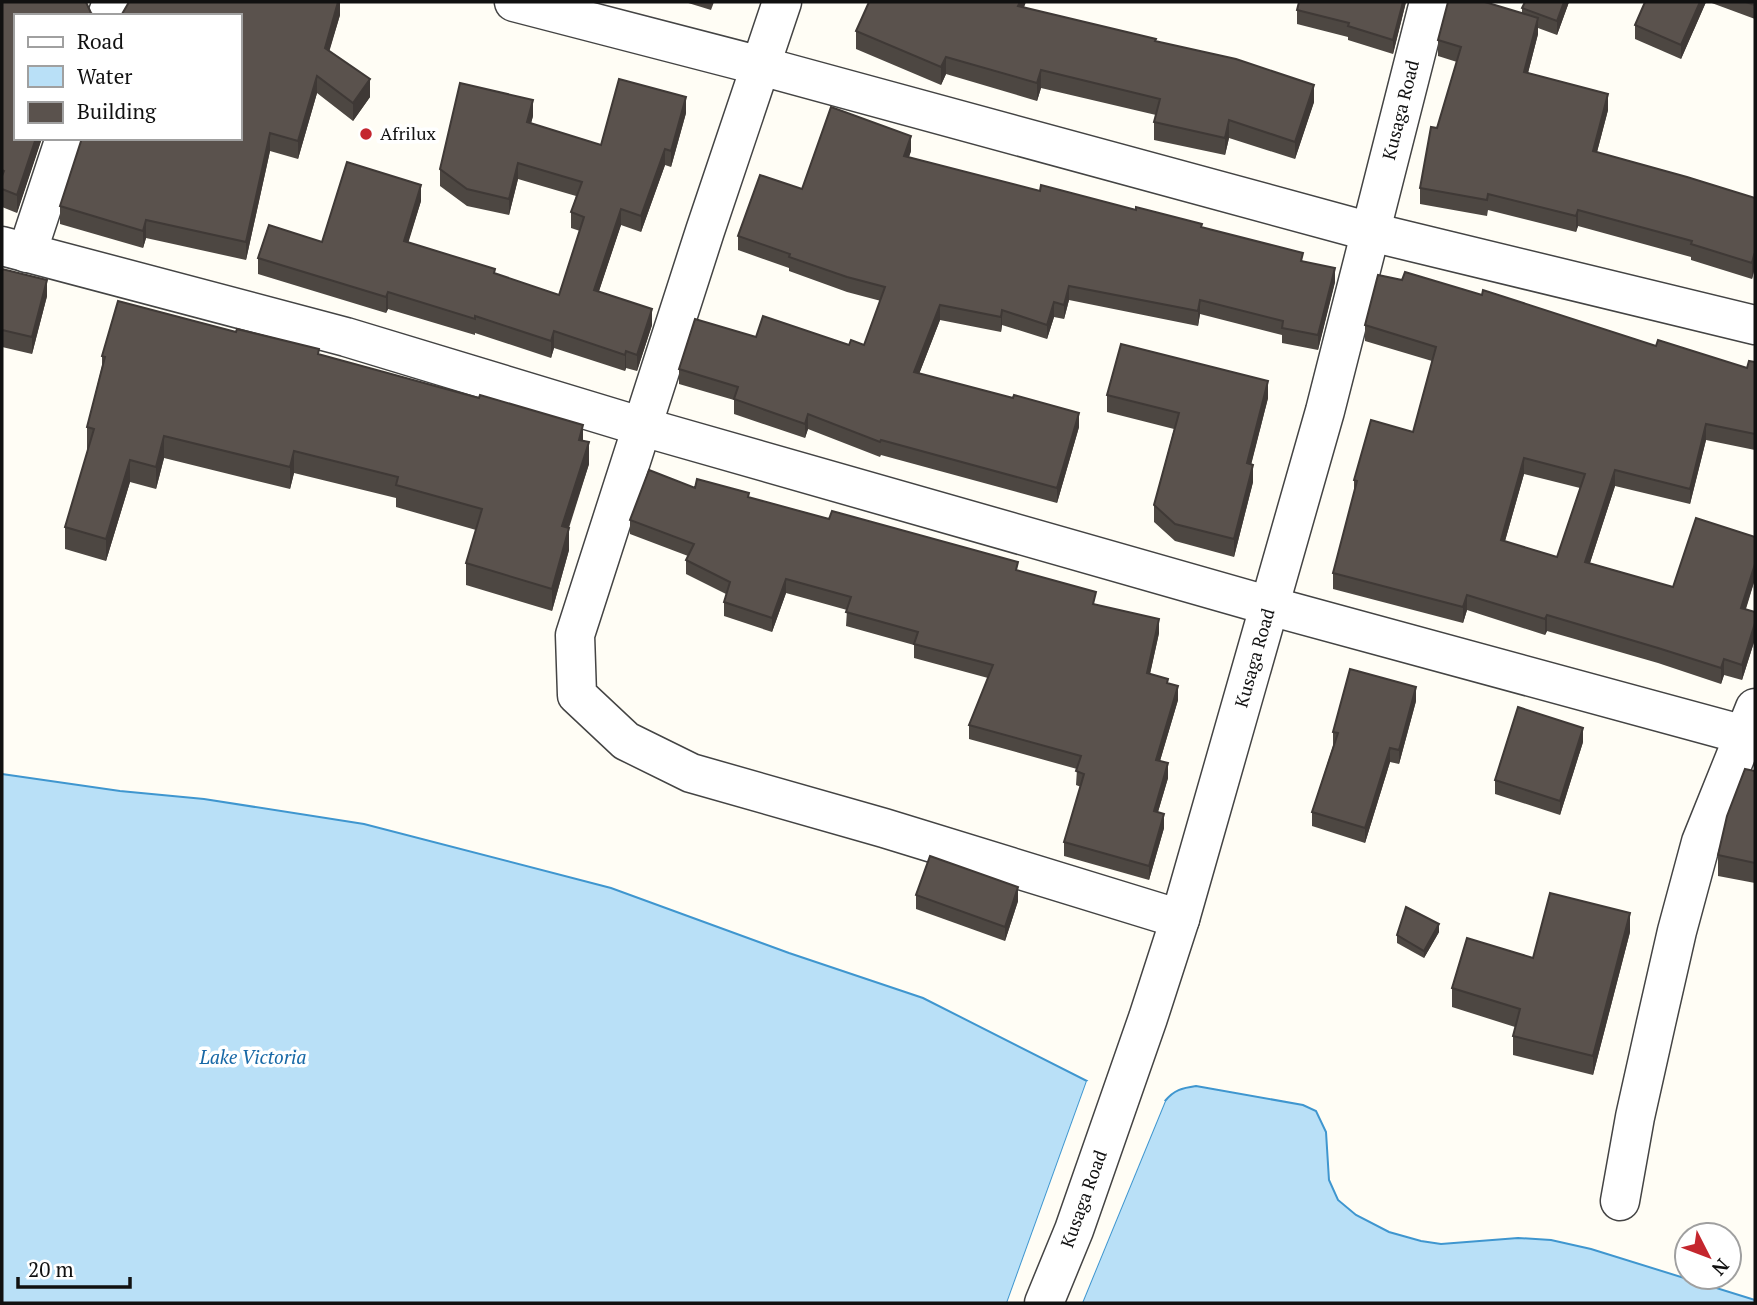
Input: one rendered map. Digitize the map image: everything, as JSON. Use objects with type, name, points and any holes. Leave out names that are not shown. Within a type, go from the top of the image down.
[{"type":"street","points":[[514,2],[761,66],[1371,232],[1755,324]]},
{"type":"street","points":[[782,2],[575,635],[577,695],[626,741],[691,773],[884,828],[1180,919]]},
{"type":"street","name":"Kusaga Road","points":[[1044,1303],[1078,1218],[1180,919],[1325,411],[1429,2]]},
{"type":"street","points":[[64,140],[14,250],[346,337],[643,427],[1270,606],[1752,727],[1701,842],[1656,1023],[1620,1202]]},
{"type":"water","name":"Lake Victoria","points":[[2,774],[120,791],[204,799],[364,824],[611,888],[789,953],[923,998],[1087,1081],[1007,1303],[2,1303]]},
{"type":"water","points":[[1196,1086],[1303,1105],[1316,1111],[1326,1132],[1329,1180],[1338,1200],[1356,1215],[1389,1232],[1441,1244],[1518,1238],[1551,1240],[1591,1249],[1673,1274],[1673,1291],[1726,1291],[1755,1300],[1755,1303],[1082,1303],[1165,1101],[1172,1094]]},
{"type":"pier","points":[[1087,1081],[1090,1082],[1011,1303],[1007,1303]]},
{"type":"pier","points":[[1161,1100],[1165,1101],[1082,1303],[1078,1303]]},
{"type":"building","points":[[2,2],[86,2],[92,14],[14,14],[14,140],[35,140],[17,195],[2,189]]},
{"type":"building","points":[[129,2],[338,2],[325,48],[370,79],[353,103],[317,76],[298,141],[270,133],[246,242],[146,220],[143,231],[60,206],[81,140],[242,140],[242,14],[122,14]]},
{"type":"building","points":[[869,2],[1020,2],[1018,6],[1236,59],[1314,85],[1295,142],[1229,120],[1225,138],[1154,122],[1160,99],[1041,70],[1037,83],[946,57],[941,67],[856,31]]},
{"type":"building","points":[[1299,2],[1403,2],[1393,40],[1348,26],[1349,23],[1297,10]]},
{"type":"building","points":[[1448,2],[1485,2],[1538,18],[1524,72],[1608,94],[1593,151],[1755,198],[1755,256],[1752,263],[1691,244],[1692,241],[1578,210],[1576,216],[1488,194],[1487,200],[1420,188],[1431,127],[1437,128],[1461,47],[1438,40]]},
{"type":"building","points":[[1525,2],[1564,2],[1557,21],[1522,8]]},
{"type":"building","points":[[1645,2],[1700,2],[1681,45],[1635,25]]},
{"type":"building","points":[[619,79],[686,97],[671,151],[665,149],[641,216],[621,209],[594,290],[652,309],[637,355],[626,351],[625,355],[554,331],[551,341],[475,316],[475,319],[388,292],[386,297],[258,258],[269,225],[322,242],[347,162],[421,185],[404,241],[495,269],[494,273],[559,295],[584,217],[571,212],[582,182],[518,163],[509,199],[467,189],[440,169],[460,83],[533,100],[527,122],[601,145]]},
{"type":"building","points":[[831,107],[911,136],[904,156],[1040,191],[1041,185],[1136,210],[1136,207],[1303,253],[1301,261],[1335,268],[1318,335],[1282,328],[1283,321],[1200,300],[1198,311],[1069,286],[1064,305],[1054,302],[1047,325],[1002,310],[1001,317],[940,305],[914,372],[1079,413],[1057,488],[881,440],[880,442],[808,414],[805,424],[734,399],[738,387],[679,369],[695,319],[756,337],[763,316],[849,345],[851,340],[864,345],[885,287],[789,257],[790,254],[738,236],[760,175],[802,189]]},
{"type":"building","points":[[2,269],[47,280],[32,337],[2,330]]},
{"type":"building","points":[[1405,272],[1482,295],[1483,290],[1656,346],[1658,340],[1747,368],[1749,361],[1755,362],[1755,434],[1706,424],[1690,489],[1615,470],[1585,562],[1673,587],[1696,518],[1755,537],[1755,564],[1741,608],[1755,612],[1755,623],[1742,665],[1724,659],[1721,668],[1547,615],[1545,619],[1467,595],[1463,607],[1333,573],[1371,420],[1413,432],[1436,347],[1365,325],[1378,275],[1402,280]],"holes":[[[1524,458],[1585,474],[1557,557],[1501,540]]]},
{"type":"building","points":[[118,301],[236,332],[237,329],[319,349],[318,354],[479,398],[480,395],[583,425],[579,440],[589,442],[562,526],[569,528],[552,589],[466,563],[482,509],[396,485],[398,477],[294,451],[290,467],[164,436],[156,467],[130,460],[106,539],[65,527],[94,429],[87,427],[105,357],[102,356]]},
{"type":"building","points":[[1121,344],[1268,381],[1247,463],[1253,465],[1234,539],[1175,524],[1154,505],[1179,413],[1107,395]]},
{"type":"building","points":[[649,470],[695,488],[697,479],[749,493],[748,497],[829,519],[832,511],[1018,562],[1016,570],[1096,592],[1093,604],[1159,619],[1147,673],[1168,679],[1167,683],[1178,686],[1156,760],[1168,763],[1154,811],[1164,814],[1149,866],[1064,842],[1084,774],[1076,771],[1081,756],[969,725],[993,665],[914,644],[918,632],[846,612],[851,597],[786,579],[772,618],[724,602],[730,582],[686,560],[694,544],[630,520]]},
{"type":"building","points":[[1350,669],[1416,687],[1399,750],[1390,748],[1365,828],[1312,812],[1338,733],[1333,732]]},
{"type":"building","points":[[1518,707],[1583,728],[1560,801],[1495,780]]},
{"type":"building","points":[[1745,769],[1755,771],[1755,863],[1718,855],[1727,816]]},
{"type":"building","points":[[930,856],[1018,887],[1005,927],[916,895]]},
{"type":"building","points":[[1550,893],[1630,913],[1593,1056],[1513,1036],[1520,1009],[1452,988],[1467,938],[1533,958]]},
{"type":"building","points":[[1406,907],[1439,924],[1424,951],[1397,935]]},
{"type":"place","name":"Afrilux","points":[[366,134]]}]
